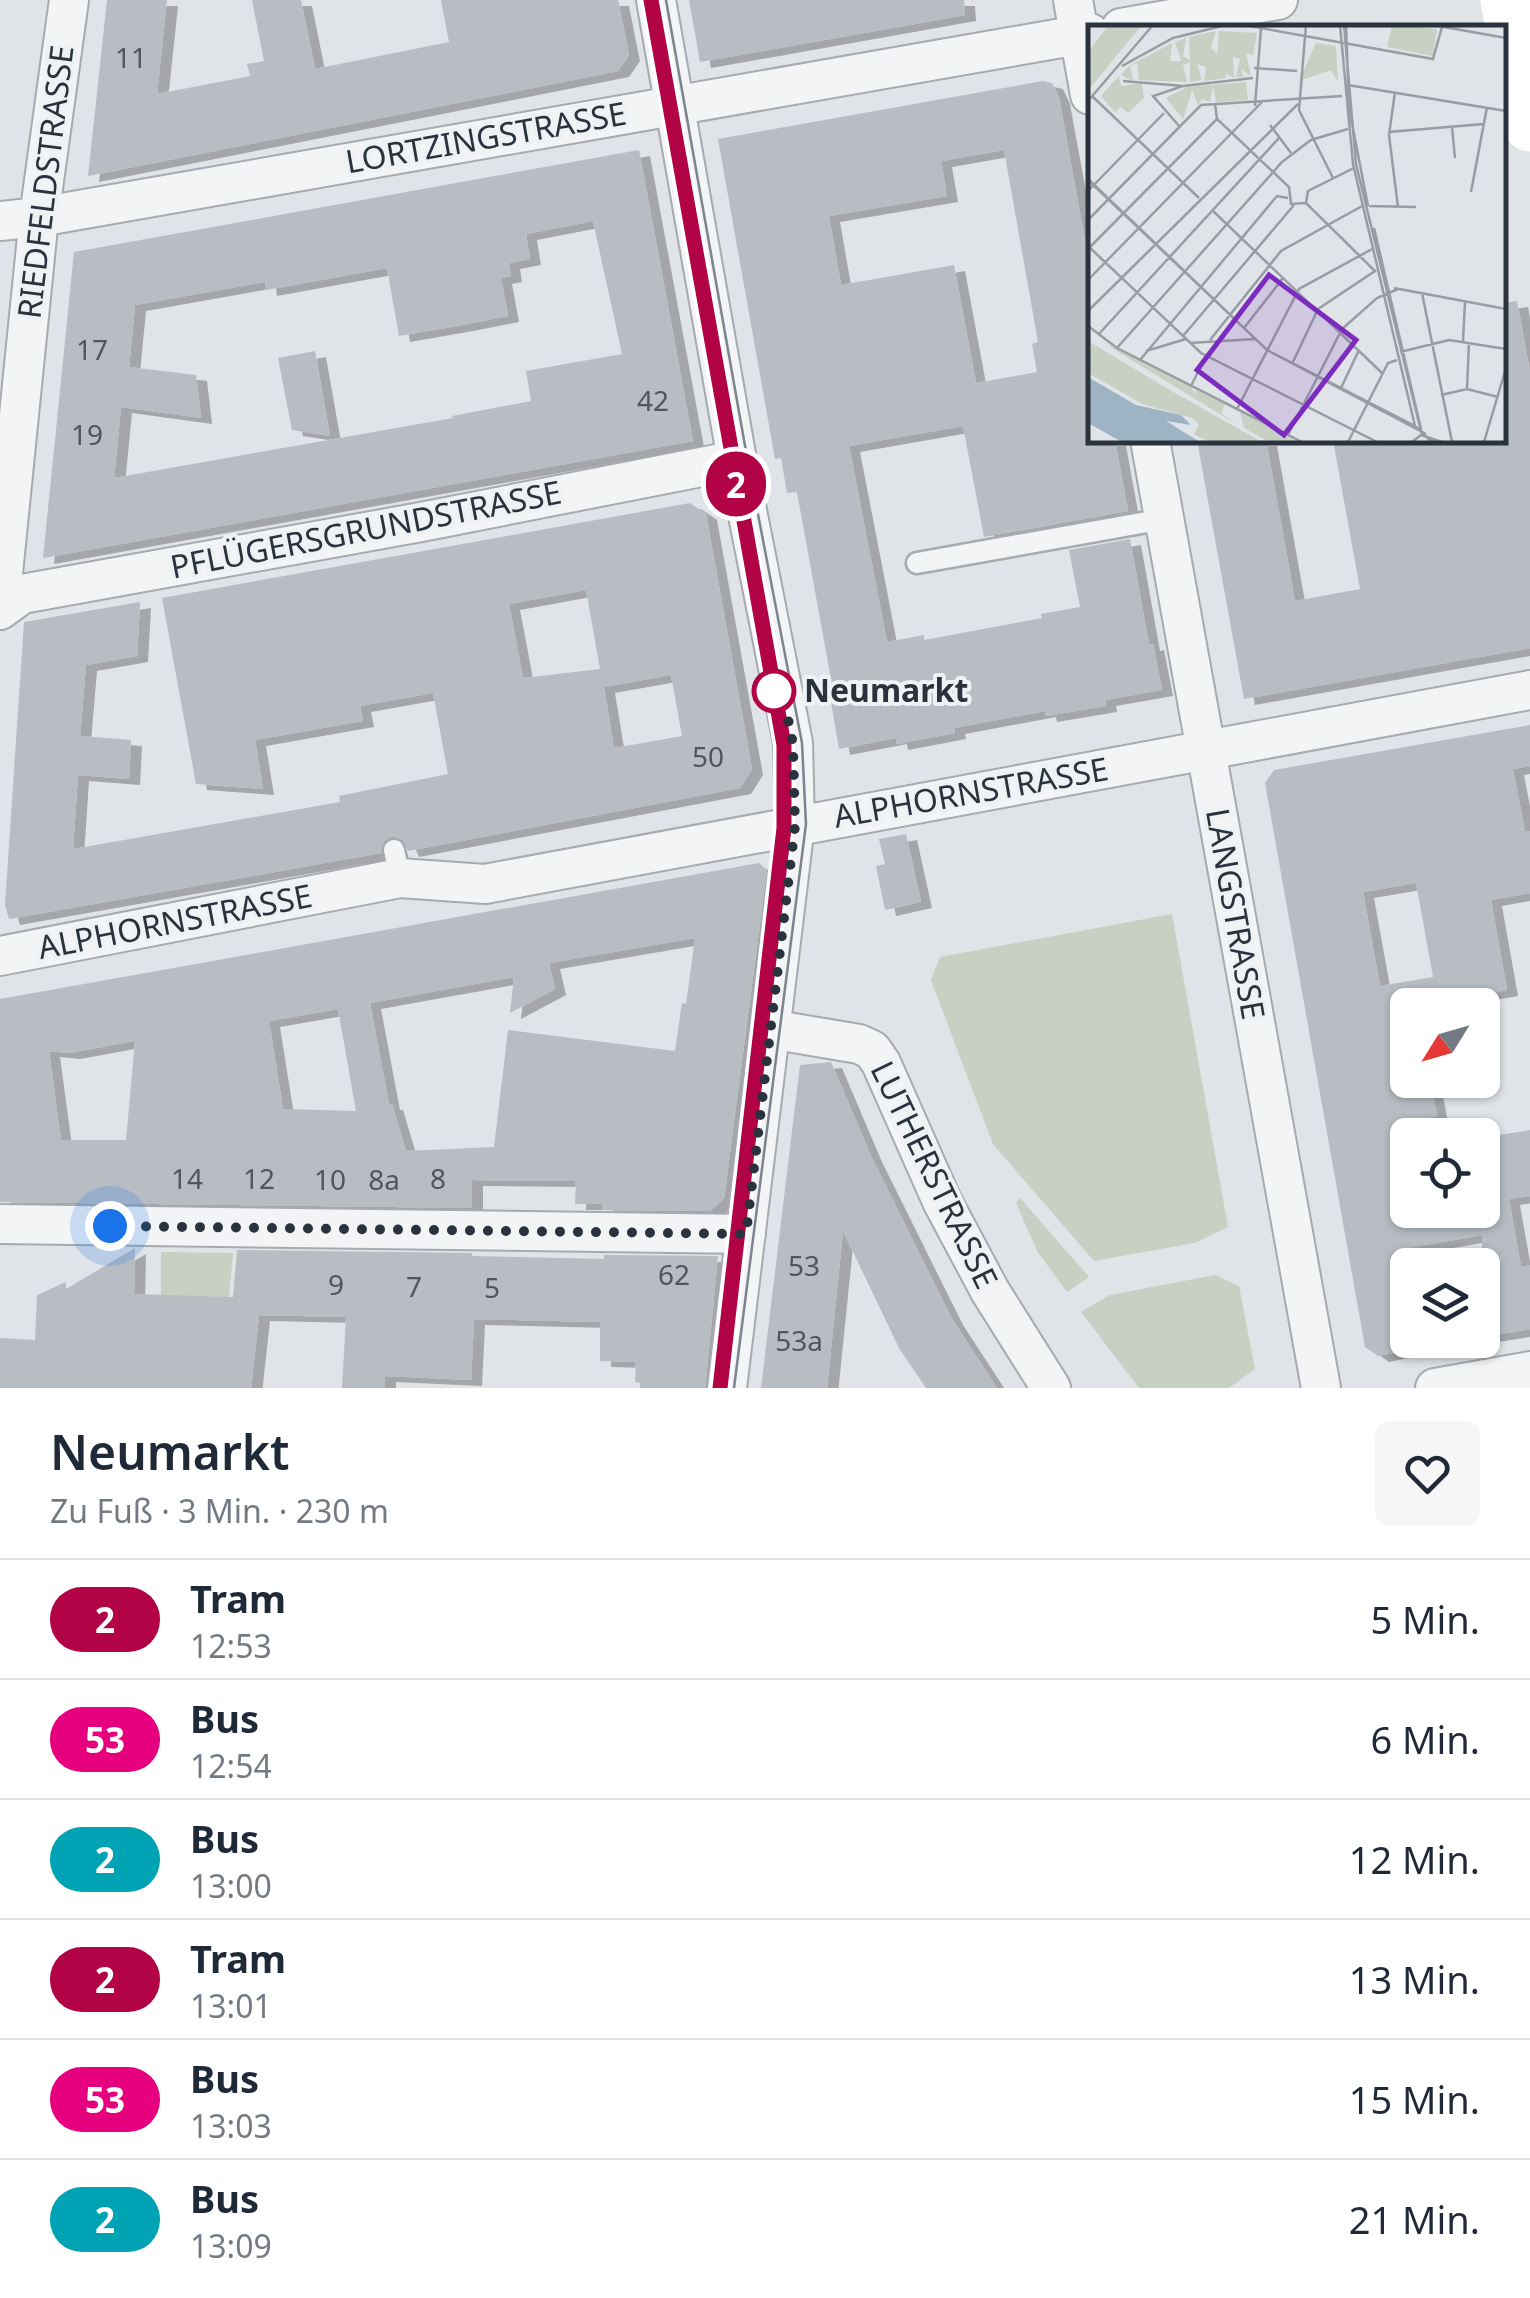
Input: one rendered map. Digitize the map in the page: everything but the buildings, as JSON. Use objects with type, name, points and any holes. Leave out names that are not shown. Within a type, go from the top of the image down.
[{"type":"street","name":"RIEDFELDSTRASSE","points":[[0,602],[39,217],[69,0]]},
{"type":"street","points":[[656,0],[737,460],[793,744],[795,826],[727,1388]]},
{"type":"street","points":[[1138,25],[1278,0]]},
{"type":"street","points":[[1508,0],[1530,124]]},
{"type":"street","name":"LORTZINGSTRASSE","points":[[0,220],[39,217],[675,104],[1081,23]]},
{"type":"street","points":[[1081,23],[1088,79]]},
{"type":"street","name":"LANGSTRASSE","points":[[1150,442],[1321,1388]]},
{"type":"street","name":"PFLÜGERSGRUNDSTRASSE","points":[[0,610],[22,594],[737,460]]},
{"type":"street","name":"ALPHORNSTRASSE","points":[[0,956],[397,864],[485,884],[1530,690]]},
{"type":"street","name":"LUTHERSTRASSE","points":[[770,1028],[859,1044],[872,1050],[942,1201],[982,1276],[1052,1388]]},
{"type":"street","points":[[0,1224],[746,1234]]},
{"type":"street","points":[[1435,1388],[1530,1371]]},
{"type":"lane","points":[[916,563],[1164,519]]},
{"type":"green space","points":[[1172,914],[1228,1227],[1194,1243],[1094,1261],[993,1144],[931,980],[940,957]]},
{"type":"green space","points":[[1020,1198],[1089,1277],[1067,1292],[1037,1251],[1016,1203]]},
{"type":"green space","points":[[161,1252],[233,1253],[229,1297],[161,1296]]},
{"type":"green space","points":[[1215,1275],[1239,1286],[1255,1369],[1229,1388],[1139,1388],[1081,1312],[1110,1295]]},
{"type":"tram line","name":"2","points":[[651,0],[784,745],[784,828],[720,1388]]},
{"type":"tram line","points":[[666,0],[802,743],[806,824],[734,1388]]},
{"type":"tram line","points":[[653,10],[784,745],[785,828],[741,1211]]},
{"type":"place","name":"Neumarkt","points":[[774,691]]},
{"type":"route","points":[[110,1226],[746,1234],[795,826],[793,744],[779,673],[774,691]]}]
